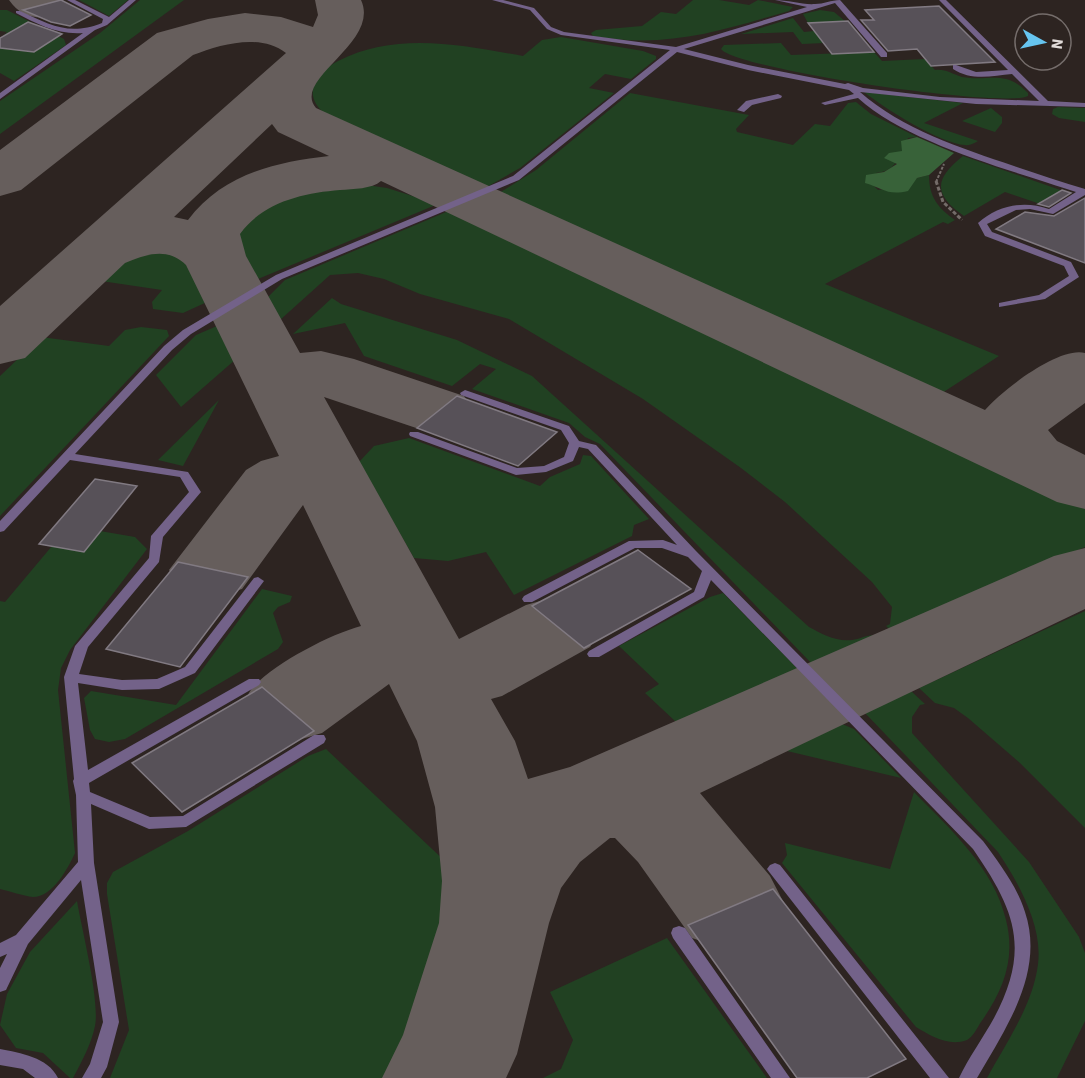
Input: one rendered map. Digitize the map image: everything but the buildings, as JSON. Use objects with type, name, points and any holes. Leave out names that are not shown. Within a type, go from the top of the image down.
[{"type":"lane","points":[[70,0],[107,18],[105,24]]},
{"type":"lane","points":[[0,97],[93,30],[105,24],[133,0]]},
{"type":"lane","points":[[495,0],[532,9],[549,28],[563,34],[676,49],[732,65],[848,86],[974,102],[1085,105]]},
{"type":"lane","points":[[778,0],[817,6]]},
{"type":"lane","points":[[0,528],[168,348],[187,332],[279,277],[516,178],[676,49],[837,0],[884,55]]},
{"type":"lane","points":[[942,0],[1013,71]]},
{"type":"lane","points":[[18,12],[57,31],[93,30]]},
{"type":"lane","points":[[956,67],[961,72],[972,74],[1014,72],[1045,103]]},
{"type":"lane","points":[[0,84],[20,83]]},
{"type":"lane","points":[[848,86],[876,111],[963,150],[1084,192]]},
{"type":"lane","points":[[741,110],[749,103],[778,96]]},
{"type":"lane","points":[[825,103],[857,96]]},
{"type":"lane","points":[[1002,305],[1042,297],[1074,277],[1068,264],[988,234],[982,223],[1012,206],[1034,206],[1050,212],[1084,192]]},
{"type":"lane","points":[[465,393],[565,428],[575,442],[592,447],[692,554],[978,845],[1003,881],[1020,921],[1023,961],[1012,1001],[968,1078]]},
{"type":"lane","points":[[414,434],[516,472],[546,469],[569,459],[575,442]]},
{"type":"lane","points":[[68,456],[184,474],[195,492],[158,536],[155,559],[82,646],[71,677],[82,788],[86,863],[111,1022],[98,1067],[91,1078]]},
{"type":"lane","points":[[528,599],[633,544],[663,544],[692,554]]},
{"type":"lane","points":[[594,654],[700,594],[708,570]]},
{"type":"lane","points":[[71,677],[122,685],[159,684],[190,670],[258,580]]},
{"type":"lane","points":[[82,788],[254,682]]},
{"type":"lane","points":[[82,788],[148,824],[186,821],[319,739]]},
{"type":"lane","points":[[0,985],[22,940],[86,863]]},
{"type":"lane","points":[[775,869],[940,1078]]},
{"type":"lane","points":[[679,933],[781,1078]]},
{"type":"lane","points":[[0,950],[22,940]]},
{"type":"lane","points":[[0,1057],[27,1062],[49,1078]]},
{"type":"path","points":[[963,150],[935,174],[934,187],[948,210],[968,225],[988,234]]},
{"type":"green space","points":[[79,0],[128,0],[109,16]]},
{"type":"green space","points":[[140,0],[184,0],[0,134],[0,101],[100,33]]},
{"type":"green space","points":[[693,0],[719,0],[749,5],[758,0],[793,7],[789,11],[693,36],[645,40],[593,36],[591,33],[596,30],[642,26],[661,12],[676,14]]},
{"type":"green space","points":[[0,10],[7,10],[64,39],[66,45],[14,81],[0,73],[0,48],[34,52],[48,42],[3,36],[7,32],[0,31]]},
{"type":"green space","points":[[820,10],[834,12],[845,21],[808,23],[803,14]]},
{"type":"green space","points":[[793,18],[804,32],[814,31],[824,43],[802,44],[793,32],[741,34]]},
{"type":"green space","points":[[561,37],[643,51],[656,56],[656,59],[631,79],[605,74],[589,88],[614,93],[520,168],[485,188],[337,121],[322,112],[314,98],[314,82],[327,68],[360,52],[383,46],[429,43],[523,56],[542,40]]},
{"type":"green space","points":[[781,43],[791,55],[874,52],[882,61],[925,59],[935,70],[962,77],[1012,81],[1028,93],[1028,96],[1008,99],[971,97],[870,85],[771,67],[737,57],[721,49],[724,45]]},
{"type":"green space","points":[[864,92],[963,103],[924,123],[978,141],[967,145],[942,139],[898,116]]},
{"type":"green space","points":[[630,93],[749,115],[736,129],[737,132],[793,145],[815,124],[830,126],[848,103],[856,102],[871,114],[917,137],[908,138],[897,161],[883,172],[876,173],[873,185],[878,190],[910,185],[917,178],[929,175],[933,196],[944,211],[955,220],[948,224],[943,222],[825,284],[999,356],[939,395],[499,193],[536,170]]},
{"type":"green space","points":[[1058,107],[1085,108],[1085,122],[1059,118],[1052,114],[1053,109]]},
{"type":"green space","points":[[991,108],[1002,117],[1002,123],[995,132],[962,121]]},
{"type":"green space","points":[[917,137],[954,153],[929,175],[917,178],[908,191],[890,192],[865,183],[866,175],[884,172],[897,164],[884,158],[889,153],[902,151],[901,141]]},
{"type":"green space","points":[[963,156],[1069,193],[1046,206],[1005,192],[964,216],[947,201],[941,186],[942,179],[947,172]]},
{"type":"green space","points":[[352,183],[387,188],[438,204],[258,279],[240,247],[239,230],[246,217],[279,198]]},
{"type":"green space","points":[[451,210],[1085,509],[1085,547],[892,631],[886,626],[890,624],[892,607],[872,582],[785,502],[643,399],[509,319],[420,294],[384,279],[358,273],[330,275],[280,320],[268,297],[285,280]]},
{"type":"green space","points":[[159,251],[171,253],[186,262],[195,275],[207,302],[183,313],[153,309],[152,302],[162,290],[101,281],[129,253]]},
{"type":"green space","points":[[332,298],[341,304],[457,340],[532,376],[809,627],[840,640],[873,635],[880,637],[814,666],[600,444],[585,437],[569,423],[472,389],[496,369],[480,364],[452,386],[364,356],[345,323],[293,334]]},
{"type":"green space","points":[[217,326],[236,359],[181,407],[156,375],[196,335]]},
{"type":"green space","points":[[141,327],[167,330],[169,336],[0,516],[0,376],[41,337],[109,346],[125,330]]},
{"type":"green space","points":[[219,400],[183,466],[158,460]]},
{"type":"green space","points":[[409,438],[540,486],[550,477],[580,464],[583,455],[591,456],[649,519],[634,525],[632,536],[514,595],[486,552],[448,561],[414,558],[359,462],[374,446]]},
{"type":"green space","points":[[100,531],[135,537],[147,549],[70,650],[61,668],[58,690],[75,853],[59,881],[47,892],[33,897],[0,889],[0,601],[5,602],[52,546]]},
{"type":"green space","points":[[262,589],[292,596],[290,602],[278,607],[273,613],[283,642],[278,649],[125,739],[109,742],[95,739],[90,730],[84,698],[91,691],[176,705]]},
{"type":"green space","points":[[723,593],[798,669],[798,673],[685,722],[675,721],[645,693],[659,684],[619,646],[710,597]]},
{"type":"green space","points":[[1085,611],[1085,828],[1020,763],[968,718],[954,708],[935,703],[919,688]]},
{"type":"green space","points":[[911,691],[925,704],[920,705],[912,717],[912,733],[1029,862],[1079,937],[1085,953],[1085,1021],[1057,1078],[987,1078],[1018,1023],[1031,994],[1038,964],[1037,935],[1021,891],[998,852],[865,713]]},
{"type":"green space","points":[[842,724],[854,729],[901,778],[787,751]]},
{"type":"green space","points":[[326,749],[448,864],[444,920],[433,975],[415,1027],[390,1078],[110,1078],[129,1030],[107,894],[107,883],[113,872],[188,831],[308,756]]},
{"type":"green space","points":[[914,792],[956,835],[981,866],[1000,901],[1009,934],[1008,961],[996,998],[973,1035],[960,1042],[940,1040],[916,1027],[782,863],[787,855],[785,843],[890,869]]},
{"type":"green space","points":[[77,901],[93,983],[96,1015],[89,1046],[73,1078],[70,1078],[43,1053],[16,1048],[0,1025],[7,994],[30,952]]},
{"type":"green space","points":[[667,938],[767,1078],[543,1078],[561,1069],[573,1040],[550,992]]},
{"type":"taxiway","points":[[32,0],[43,5]]},
{"type":"taxiway","points":[[290,78],[315,55],[336,29],[342,15],[338,0]]},
{"type":"taxiway","points":[[0,178],[175,44],[208,33],[264,28],[298,38],[312,48],[311,58]]},
{"type":"taxiway","points":[[0,343],[290,78]]},
{"type":"taxiway","points":[[290,78],[285,100],[288,109],[297,120],[1085,485]]},
{"type":"taxiway","points":[[214,256],[209,234],[222,216],[237,202],[274,184],[315,175],[358,171]]},
{"type":"taxiway","points":[[103,249],[130,239],[161,234],[190,239],[203,246],[214,256]]},
{"type":"taxiway","points":[[214,256],[333,486]]},
{"type":"taxiway","points":[[286,394],[291,381],[296,377],[307,373],[321,373],[437,412]]},
{"type":"taxiway","points":[[1040,464],[1017,445],[1010,429],[1022,414],[1080,373]]},
{"type":"taxiway","points":[[212,570],[256,509],[282,481],[295,476],[309,475],[333,486]]},
{"type":"taxiway","points":[[333,486],[425,662]]},
{"type":"taxiway","points":[[585,803],[1085,575]]},
{"type":"taxiway","points":[[425,662],[450,673],[469,673],[558,626]]},
{"type":"taxiway","points":[[288,709],[345,669],[378,652],[393,649],[406,650],[425,662]]},
{"type":"taxiway","points":[[425,662],[466,741],[486,807],[496,881],[494,923]]},
{"type":"taxiway","points":[[585,803],[621,800],[639,803],[650,809],[675,834],[731,907]]},
{"type":"taxiway","points":[[494,923],[513,872],[543,834],[585,803]]},
{"type":"taxiway","points":[[564,806],[585,803]]},
{"type":"taxiway","points":[[443,1078],[457,1054],[494,923]]}]
